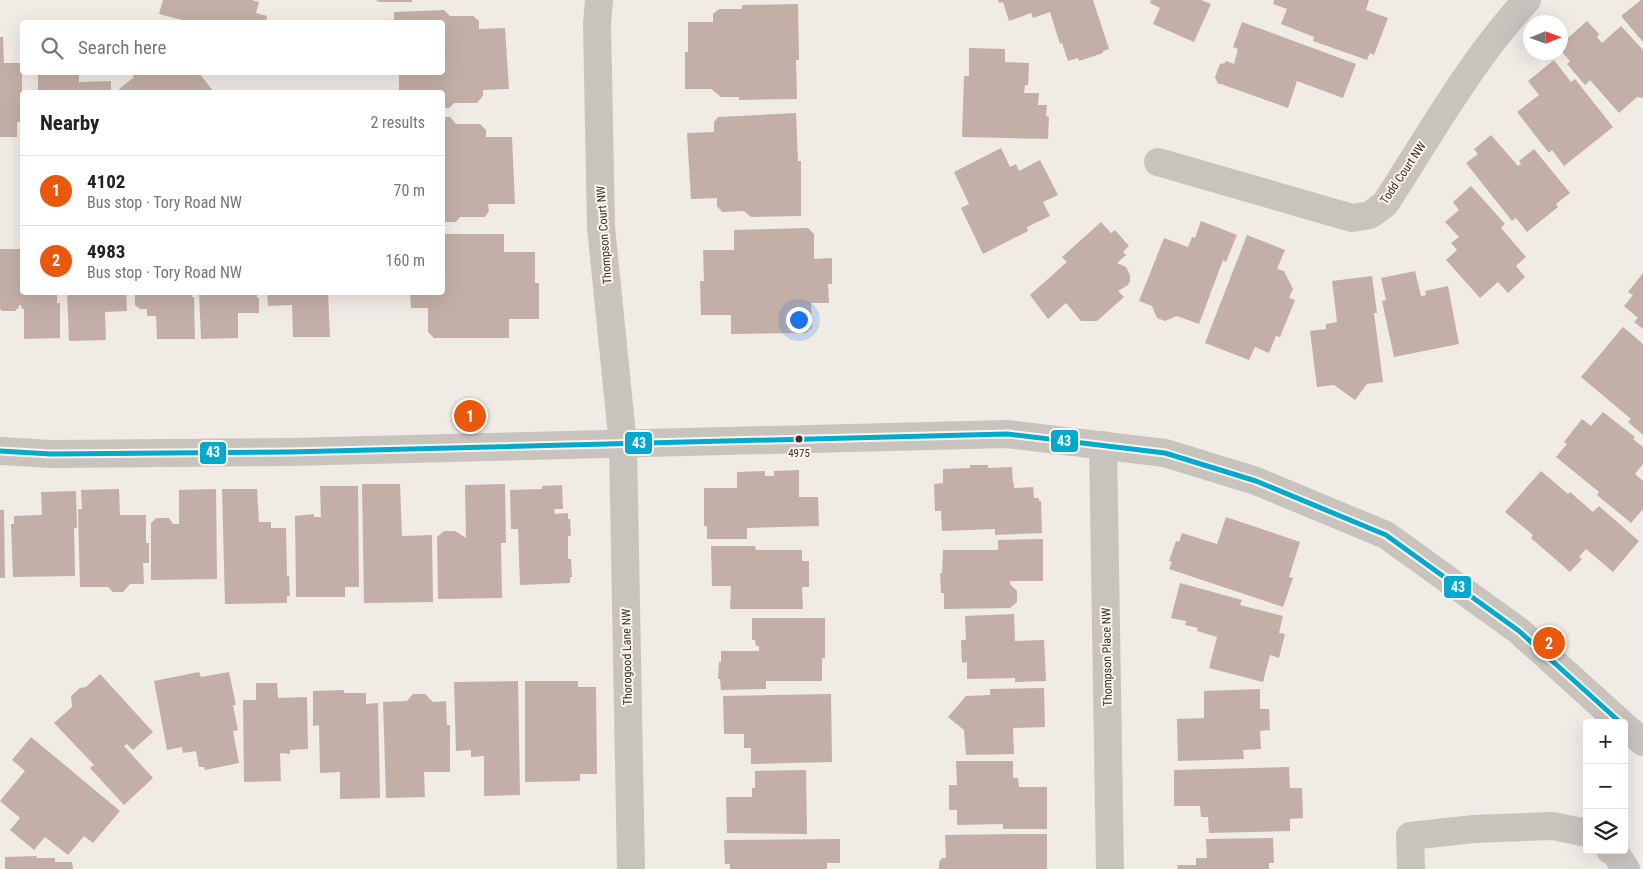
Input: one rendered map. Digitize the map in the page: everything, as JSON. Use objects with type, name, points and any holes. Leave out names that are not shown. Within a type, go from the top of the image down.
[{"type":"street","name":"Todd Court NW","points":[[1158,162],[1352,218],[1370,215],[1385,204],[1466,79],[1508,20],[1527,0]]},
{"type":"street","name":"Thompson Court NW","points":[[595,8],[601,227],[624,445]]},
{"type":"street","points":[[0,451],[51,454],[280,452],[624,445],[1007,434],[1165,453],[1256,481],[1386,535],[1519,631],[1634,731]]},
{"type":"street","name":"Thorogood Lane NW","points":[[624,445],[631,869]]},
{"type":"street","name":"Thompson Place NW","points":[[1103,445],[1110,869]]},
{"type":"street","points":[[1411,869],[1410,836],[1474,829],[1552,826],[1583,832]]},
{"type":"street","points":[[1616,854],[1626,869]]},
{"type":"building","points":[[163,0],[252,0],[259,2],[256,13],[267,16],[266,20],[181,20],[159,14]]},
{"type":"building","points":[[376,0],[412,0],[412,2],[379,2]]},
{"type":"building","points":[[998,0],[1093,0],[1109,49],[1079,61],[1078,58],[1068,61],[1062,43],[1060,44],[1050,12],[1033,18],[1031,13],[1009,21],[1003,2],[999,3]]},
{"type":"building","points":[[1151,0],[1201,0],[1211,4],[1194,42],[1153,24],[1160,8],[1150,3]]},
{"type":"building","points":[[1274,0],[1369,0],[1366,10],[1388,18],[1374,55],[1370,53],[1367,60],[1313,41],[1314,37],[1281,24],[1287,9],[1273,4]]},
{"type":"building","points":[[1643,0],[1643,42],[1621,16]]},
{"type":"building","points":[[798,4],[799,60],[796,60],[797,99],[739,100],[739,97],[721,97],[711,89],[685,89],[685,52],[688,52],[688,22],[713,22],[713,14],[719,9],[742,9],[742,5]]},
{"type":"building","points":[[444,10],[450,16],[473,16],[479,21],[479,29],[505,28],[509,89],[483,90],[483,96],[477,103],[454,103],[449,108],[445,108],[445,90],[399,90],[399,75],[445,75],[445,20],[394,20],[394,12]]},
{"type":"building","points":[[1587,21],[1599,34],[1597,37],[1602,43],[1621,26],[1643,50],[1643,98],[1637,97],[1619,113],[1590,80],[1585,85],[1567,64],[1570,61],[1568,59],[1568,38]]},
{"type":"building","points":[[1242,22],[1356,64],[1343,98],[1297,81],[1288,108],[1218,84],[1215,77],[1220,64],[1226,61],[1234,64],[1238,49],[1233,47]]},
{"type":"building","points":[[0,37],[3,37],[4,63],[20,63],[22,90],[20,90],[20,122],[17,122],[17,137],[0,137]]},
{"type":"building","points":[[969,48],[1005,49],[1005,62],[1029,63],[1028,85],[1025,85],[1024,93],[1039,93],[1038,105],[1047,105],[1046,116],[1049,117],[1048,139],[962,137],[964,76],[969,76]]},
{"type":"building","points":[[1554,60],[1571,82],[1575,79],[1613,127],[1564,166],[1552,150],[1549,153],[1517,112],[1539,95],[1528,81]]},
{"type":"building","points":[[38,75],[79,75],[79,82],[111,81],[111,90],[38,90]]},
{"type":"building","points":[[133,75],[200,75],[212,90],[119,89],[134,77]]},
{"type":"building","points":[[796,113],[798,161],[801,161],[801,216],[751,217],[744,211],[722,212],[717,206],[717,198],[691,199],[687,133],[714,132],[714,122],[718,117]]},
{"type":"building","points":[[445,117],[450,117],[456,124],[480,124],[486,130],[486,137],[512,137],[515,204],[488,204],[489,211],[485,217],[460,217],[456,222],[445,222]]},
{"type":"building","points":[[1491,135],[1518,166],[1521,164],[1519,161],[1534,149],[1570,193],[1556,204],[1558,207],[1527,232],[1516,218],[1512,221],[1466,163],[1478,154],[1474,149]]},
{"type":"building","points":[[1001,148],[1010,167],[1016,164],[1019,171],[1040,160],[1058,195],[1043,202],[1050,216],[1027,227],[1028,231],[983,254],[961,208],[969,204],[954,172]]},
{"type":"building","points":[[1471,186],[1505,224],[1501,228],[1526,257],[1516,266],[1525,277],[1508,293],[1498,282],[1480,298],[1446,260],[1457,250],[1451,243],[1459,237],[1445,222],[1459,210],[1453,202]]},
{"type":"building","points":[[1201,221],[1237,235],[1226,262],[1223,260],[1199,324],[1177,316],[1165,321],[1157,318],[1152,306],[1139,301],[1164,238],[1188,247],[1192,237],[1195,238]]},
{"type":"building","points":[[1101,222],[1111,233],[1115,230],[1129,246],[1123,252],[1126,255],[1117,263],[1126,267],[1130,275],[1128,285],[1118,291],[1124,297],[1097,321],[1081,321],[1066,303],[1048,319],[1030,295],[1067,262],[1062,257]]},
{"type":"building","points":[[808,228],[814,234],[814,259],[832,258],[832,284],[828,284],[829,303],[811,303],[812,328],[806,333],[731,334],[731,315],[701,315],[700,281],[704,281],[703,250],[734,250],[734,230]]},
{"type":"building","points":[[445,234],[504,234],[504,252],[535,252],[535,283],[539,283],[539,319],[509,319],[509,338],[434,338],[428,332],[428,308],[411,308],[410,295],[445,295]]},
{"type":"building","points":[[1247,235],[1285,250],[1277,269],[1284,271],[1293,289],[1289,298],[1295,300],[1280,337],[1276,336],[1269,353],[1255,347],[1249,360],[1205,343]]},
{"type":"building","points":[[0,249],[20,249],[20,295],[57,295],[57,303],[60,303],[60,338],[24,339],[24,309],[22,309],[21,305],[15,311],[2,311],[0,309]]},
{"type":"building","points":[[1415,271],[1421,296],[1426,295],[1425,291],[1448,286],[1459,344],[1394,357],[1382,301],[1386,300],[1381,278]]},
{"type":"building","points":[[1643,273],[1643,329],[1634,322],[1638,318],[1624,306],[1633,295],[1628,292]]},
{"type":"building","points":[[1372,276],[1377,313],[1374,313],[1383,382],[1367,384],[1355,400],[1334,385],[1317,387],[1310,331],[1326,329],[1326,324],[1337,322],[1332,281]]},
{"type":"building","points":[[67,295],[126,295],[127,311],[105,312],[106,340],[69,341]]},
{"type":"building","points":[[135,295],[192,295],[194,297],[195,339],[157,339],[156,316],[147,316],[147,309],[140,309],[135,305]]},
{"type":"building","points":[[199,295],[257,295],[257,298],[259,298],[259,313],[238,313],[238,338],[201,339]]},
{"type":"building","points":[[267,295],[328,295],[330,337],[293,337],[292,305],[268,306]]},
{"type":"building","points":[[1623,327],[1643,344],[1643,435],[1628,422],[1631,419],[1581,377]]},
{"type":"building","points":[[1603,412],[1635,437],[1633,439],[1643,447],[1643,464],[1635,474],[1643,481],[1643,509],[1631,523],[1597,495],[1599,492],[1556,457],[1567,444],[1564,442],[1582,419],[1591,426]]},
{"type":"building","points":[[970,465],[988,465],[988,468],[1012,467],[1014,488],[1033,487],[1034,498],[1039,498],[1039,501],[1041,501],[1042,533],[995,535],[995,529],[942,531],[941,511],[935,511],[934,484],[943,483],[943,469],[970,468]]},
{"type":"building","points":[[799,470],[799,497],[818,497],[819,526],[747,528],[747,539],[707,539],[707,526],[704,526],[704,488],[737,488],[737,472],[765,471],[765,476],[774,476],[774,471]]},
{"type":"building","points":[[1541,471],[1593,512],[1599,506],[1639,541],[1613,572],[1586,549],[1579,557],[1582,559],[1570,572],[1531,538],[1533,535],[1505,512]]},
{"type":"building","points":[[362,484],[400,484],[402,536],[432,535],[433,602],[364,603]]},
{"type":"building","points":[[505,484],[506,543],[501,543],[502,598],[438,599],[437,537],[444,531],[455,531],[466,538],[465,485]]},
{"type":"building","points":[[562,485],[563,509],[554,509],[555,514],[568,513],[568,519],[570,519],[571,536],[568,536],[568,559],[571,559],[572,577],[570,577],[570,583],[520,585],[518,529],[511,529],[510,490],[542,489],[542,486]]},
{"type":"building","points":[[320,486],[358,486],[359,587],[345,587],[345,597],[296,597],[295,516],[314,514],[314,517],[321,517]]},
{"type":"building","points":[[119,489],[120,515],[146,515],[146,543],[149,543],[149,563],[143,563],[144,584],[130,584],[123,592],[113,592],[108,587],[80,587],[78,509],[82,509],[81,490]]},
{"type":"building","points":[[216,489],[217,579],[151,580],[151,523],[156,518],[169,518],[173,524],[179,524],[179,490]]},
{"type":"building","points":[[222,489],[257,489],[259,522],[271,522],[271,528],[286,528],[287,576],[289,576],[290,596],[287,596],[287,603],[225,604]]},
{"type":"building","points":[[76,491],[77,528],[74,528],[75,576],[13,577],[11,524],[14,524],[14,516],[42,515],[41,492]]},
{"type":"building","points":[[0,510],[4,510],[5,578],[0,578]]},
{"type":"building","points":[[1226,517],[1300,542],[1289,577],[1293,578],[1283,607],[1169,569],[1172,562],[1169,561],[1176,541],[1179,542],[1182,533],[1217,544]]},
{"type":"building","points":[[1043,539],[1043,581],[1010,581],[1010,584],[1017,591],[1017,602],[1010,608],[944,609],[944,593],[941,593],[940,573],[942,573],[943,550],[998,550],[998,540]]},
{"type":"building","points":[[711,546],[755,546],[756,550],[802,550],[802,561],[809,561],[809,587],[802,587],[803,609],[730,609],[731,586],[712,586]]},
{"type":"building","points":[[1180,583],[1242,600],[1240,605],[1283,616],[1279,633],[1285,634],[1279,658],[1270,655],[1263,682],[1209,668],[1217,637],[1197,631],[1198,628],[1185,625],[1186,621],[1171,618]]},
{"type":"building","points":[[1014,614],[1015,641],[1044,640],[1046,681],[1015,682],[1015,678],[967,679],[967,662],[962,663],[961,640],[966,640],[965,616]]},
{"type":"building","points":[[752,618],[825,618],[825,658],[822,658],[822,681],[766,681],[766,689],[721,690],[720,679],[718,679],[721,651],[759,651],[759,646],[756,646],[755,640],[752,640]]},
{"type":"building","points":[[199,672],[201,677],[229,672],[236,705],[233,705],[238,730],[233,731],[239,763],[205,770],[204,767],[199,767],[196,751],[183,753],[182,747],[167,750],[154,681]]},
{"type":"building","points":[[100,674],[153,732],[133,750],[127,744],[124,746],[153,778],[124,805],[90,768],[94,765],[54,723],[72,707],[71,696],[80,688],[86,687]]},
{"type":"building","points":[[518,681],[520,795],[484,796],[484,756],[471,757],[471,750],[456,751],[454,682]]},
{"type":"building","points":[[525,681],[578,681],[578,687],[596,687],[597,774],[580,774],[580,781],[525,782]]},
{"type":"building","points":[[256,683],[277,683],[278,698],[307,697],[308,749],[290,750],[290,754],[280,753],[281,781],[244,782],[243,700],[256,700]]},
{"type":"building","points":[[1044,688],[1045,727],[1013,728],[1014,754],[966,755],[964,730],[948,717],[966,696],[990,695],[990,689]]},
{"type":"building","points":[[1260,689],[1260,709],[1269,709],[1270,730],[1260,731],[1261,749],[1243,750],[1244,759],[1178,761],[1177,719],[1204,718],[1204,691]]},
{"type":"building","points":[[344,690],[344,693],[366,693],[366,704],[378,703],[380,798],[340,799],[340,772],[320,773],[319,725],[313,726],[313,691]]},
{"type":"building","points":[[413,694],[425,694],[433,702],[446,701],[447,725],[450,725],[450,772],[424,772],[425,797],[386,798],[383,702],[407,701]]},
{"type":"building","points":[[831,694],[832,762],[751,764],[751,748],[744,748],[744,734],[724,734],[723,696]]},
{"type":"building","points":[[31,737],[120,811],[93,843],[84,836],[68,855],[45,837],[34,850],[10,830],[20,818],[0,801],[25,771],[12,760]]},
{"type":"building","points":[[956,761],[1013,761],[1013,778],[1018,778],[1019,787],[1047,787],[1047,829],[1003,829],[1003,824],[957,825],[957,810],[949,810],[949,785],[957,785]]},
{"type":"building","points":[[1289,767],[1290,788],[1302,788],[1303,818],[1290,819],[1290,831],[1209,833],[1208,817],[1201,817],[1200,806],[1174,806],[1174,770]]},
{"type":"building","points":[[806,770],[807,834],[727,833],[726,797],[752,797],[752,788],[755,788],[755,771]]},
{"type":"building","points":[[1047,834],[1047,869],[939,869],[939,862],[942,858],[946,858],[945,835]]},
{"type":"building","points":[[1273,838],[1274,863],[1269,863],[1269,869],[1178,869],[1177,865],[1196,865],[1196,858],[1207,858],[1206,839]]},
{"type":"building","points":[[840,839],[840,863],[827,863],[827,869],[730,869],[730,864],[725,864],[724,840]]},
{"type":"building","points":[[37,856],[36,858],[55,858],[55,862],[72,862],[73,869],[5,869],[5,857]]},
{"type":"transit line","name":"43","points":[[0,451],[51,454],[290,452],[1007,434],[1165,453],[1256,481],[1386,535],[1519,631],[1617,719]]},
{"type":"place","name":"4102","points":[[470,416]]},
{"type":"place","name":"4975","points":[[799,439]]},
{"type":"place","name":"4983","points":[[1549,643]]}]
